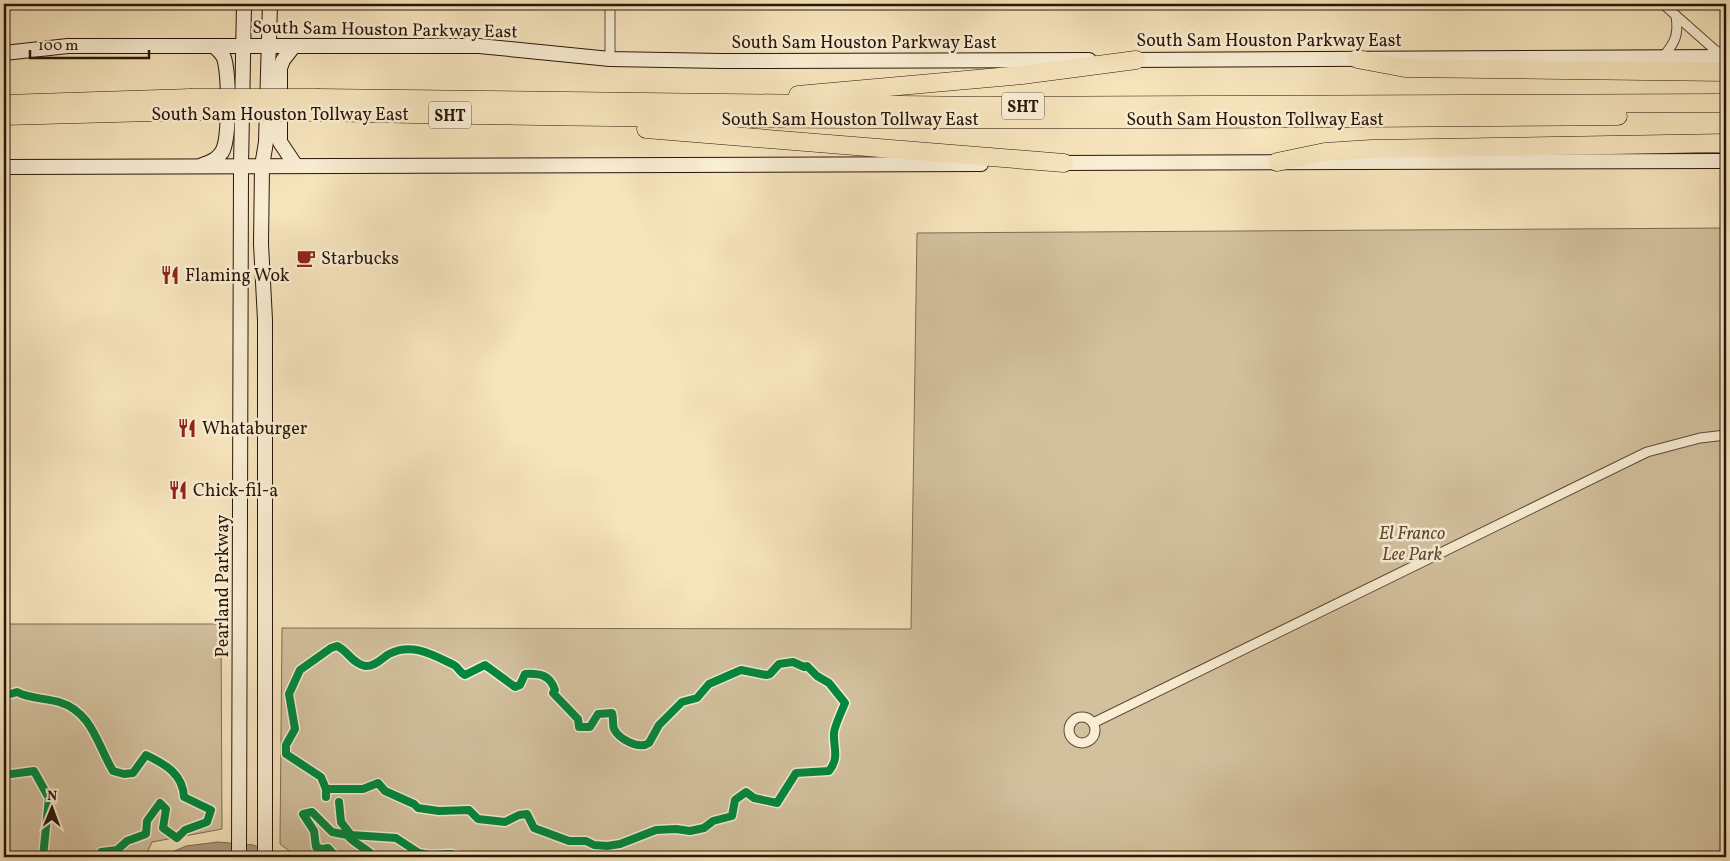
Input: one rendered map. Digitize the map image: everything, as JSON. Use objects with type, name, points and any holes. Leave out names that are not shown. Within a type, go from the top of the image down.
[{"type":"highway","points":[[1357,59],[1405,68],[1726,72]]},
{"type":"highway","points":[[716,104],[1022,75],[1136,60]]},
{"type":"highway","name":"South Sam Houston Tollway East","points":[[4,104],[990,106],[1726,103]]},
{"type":"highway","name":"South Sam Houston Tollway East","points":[[4,116],[190,105]]},
{"type":"highway","name":"South Sam Houston Tollway East","points":[[320,105],[579,118],[974,120],[1726,114]]},
{"type":"highway","points":[[579,118],[619,127],[1064,163]]},
{"type":"highway","points":[[1276,162],[1325,152],[1372,149],[1726,143]]},
{"type":"main road","name":"Pearland Parkway","points":[[239,857],[241,167],[244,4]]},
{"type":"main road","points":[[265,857],[266,555],[262,166],[266,142],[270,4]]},
{"type":"main road","name":"South Sam Houston Parkway East","points":[[4,53],[68,46],[480,46],[610,58],[722,61],[1726,57]]},
{"type":"main road","points":[[202,166],[216,159],[223,151],[226,135],[226,68],[223,56],[214,46]]},
{"type":"main road","points":[[294,46],[283,60],[280,68],[280,142],[296,166]]},
{"type":"main road","points":[[4,167],[1726,160]]},
{"type":"main road","points":[[241,373],[265,373]]},
{"type":"main road","points":[[241,556],[266,555]]},
{"type":"street","points":[[610,4],[610,58]]},
{"type":"street","points":[[1663,4],[1715,50],[1726,57]]},
{"type":"street","points":[[1662,58],[1678,35],[1676,16]]},
{"type":"street","points":[[1093,723],[1647,452],[1700,438],[1726,435]]},
{"type":"green space","name":"El Franco Lee Park","points":[[1726,228],[1726,857],[297,857],[280,844],[282,628],[911,629],[917,233]]},
{"type":"green space","points":[[4,624],[221,624],[222,829],[152,842],[145,857],[4,857]]},
{"type":"shaded area","points":[[218,842],[253,845],[284,857],[246,857],[206,852],[181,857],[161,857],[186,846]]},
{"type":"waterway","points":[[203,857],[228,853],[251,857]]},
{"type":"cycle path","points":[[326,789],[321,777],[286,754],[286,745],[295,729],[289,694],[300,670],[331,648],[337,646],[357,663],[365,666],[375,664],[389,654],[406,649],[430,654],[454,665],[465,675],[485,665],[515,687],[520,685],[525,674],[544,676],[553,685],[555,690],[553,693],[578,719],[579,727],[590,727],[598,714],[612,713],[613,727],[617,733],[625,740],[640,745],[649,743],[659,725],[682,702],[697,698],[709,684],[741,670],[766,675],[770,674],[779,664],[793,662],[804,667],[807,666],[817,676],[829,683],[845,703],[834,731],[835,757],[829,771],[796,773],[777,803],[754,798],[746,792],[735,800],[732,816],[713,821],[704,828],[690,831],[676,829],[656,830],[620,844],[607,846],[594,845],[586,841],[569,841],[534,828],[527,814],[519,815],[505,822],[478,819],[469,810],[439,811],[418,808],[414,804],[385,791],[378,783],[363,789],[326,789],[326,797]]},
{"type":"cycle path","points":[[4,696],[17,692],[27,696],[59,702],[70,707],[86,721],[113,771],[124,774],[133,773],[146,755],[166,766],[177,776],[183,789],[184,797],[211,810],[207,822],[185,830],[177,838],[163,828],[166,809],[160,803],[147,821],[146,834],[127,841],[117,850],[101,852],[98,857]]},
{"type":"cycle path","points":[[4,775],[34,771],[49,798],[43,857]]},
{"type":"cycle path","points":[[339,802],[341,822],[351,835],[396,838],[419,853],[430,855],[451,854],[461,857]]},
{"type":"cycle path","points":[[336,857],[328,848],[316,847],[314,831],[303,814],[312,812],[332,832],[347,835],[374,857]]},
{"type":"place","name":"Starbucks","points":[[306,258]]},
{"type":"place","name":"Flaming Wok","points":[[170,275]]},
{"type":"place","name":"Whataburger","points":[[187,428]]},
{"type":"place","name":"Chick-fil-a","points":[[178,490]]}]
